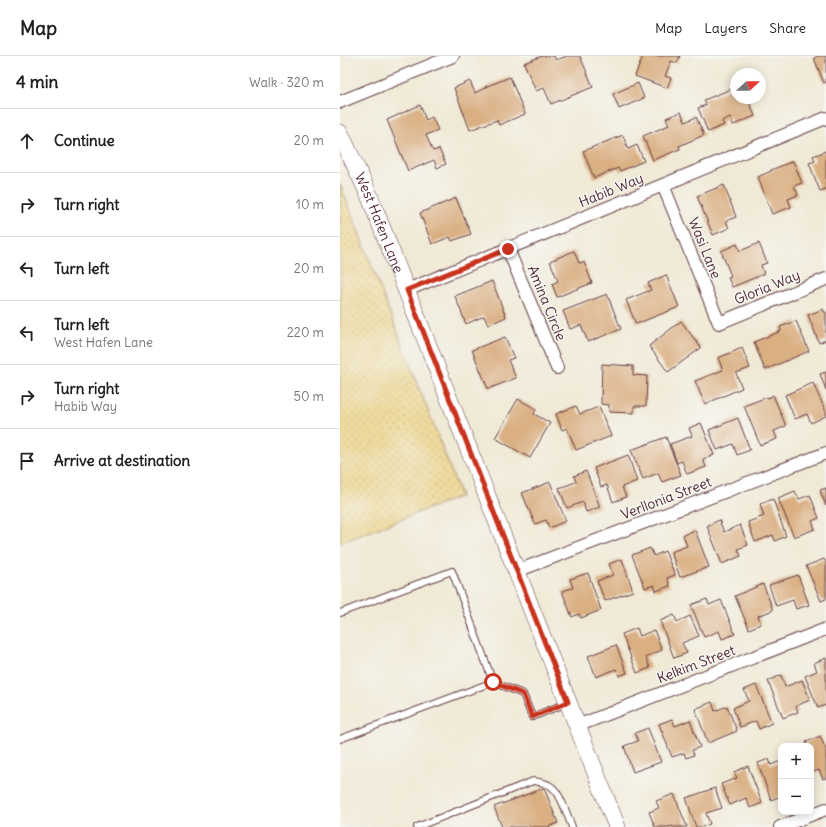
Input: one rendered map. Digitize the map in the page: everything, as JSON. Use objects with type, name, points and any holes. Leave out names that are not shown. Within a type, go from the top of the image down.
[{"type":"main road","name":"West Hafen Lane","points":[[340,133],[370,195],[617,827]]},
{"type":"street","points":[[340,102],[453,56]]},
{"type":"street","name":"Habib Way","points":[[407,290],[826,118]]},
{"type":"street","name":"Wasi Lane","points":[[664,185],[719,322]]},
{"type":"street","name":"Amina Circle","points":[[508,249],[557,368]]},
{"type":"street","name":"Gloria Way","points":[[719,322],[826,279]]},
{"type":"street","name":"Verllonia Street","points":[[517,571],[826,453]]},
{"type":"street","name":"Kelkim Street","points":[[578,726],[826,629]]},
{"type":"street","points":[[780,827],[826,809]]},
{"type":"lane","points":[[340,613],[452,571],[493,682]]},
{"type":"lane","points":[[340,739],[493,682],[523,694],[532,717],[568,702]]},
{"type":"lane","points":[[417,827],[533,781],[544,783],[554,789],[560,797],[572,827]]},
{"type":"sand","points":[[340,184],[461,496],[340,543]]},
{"type":"building","points":[[542,56],[554,56],[556,60],[565,56],[580,56],[593,87],[551,104],[544,88],[536,91],[524,63]]},
{"type":"building","points":[[643,56],[680,56],[677,63],[671,61],[665,76],[671,78],[667,88],[635,76]]},
{"type":"building","points":[[818,56],[826,56],[826,82],[824,83],[814,58]]},
{"type":"building","points":[[510,77],[525,114],[499,125],[497,120],[470,130],[454,88],[470,81],[475,93],[485,87]]},
{"type":"building","points":[[638,83],[644,98],[619,109],[613,94]]},
{"type":"building","points":[[730,89],[730,104],[750,104],[755,116],[733,125],[730,117],[722,121],[724,125],[708,132],[698,108],[706,105],[704,100]]},
{"type":"building","points":[[420,105],[426,120],[432,117],[438,130],[426,135],[433,151],[439,149],[446,164],[437,168],[434,160],[408,171],[387,120]]},
{"type":"building","points":[[681,112],[685,122],[696,117],[704,135],[679,146],[680,149],[653,160],[643,136],[669,125],[666,118]]},
{"type":"building","points":[[623,135],[628,149],[637,145],[644,161],[620,171],[618,168],[594,178],[583,151]]},
{"type":"building","points":[[826,151],[826,189],[820,191],[809,163],[815,161],[813,156]]},
{"type":"building","points":[[793,161],[802,183],[794,186],[798,195],[788,199],[791,207],[772,214],[758,177]]},
{"type":"building","points":[[724,185],[736,217],[726,221],[729,228],[713,235],[697,196]]},
{"type":"building","points":[[456,198],[471,234],[452,241],[450,237],[432,244],[420,213]]},
{"type":"building","points":[[759,243],[767,263],[761,265],[764,274],[732,287],[728,277],[731,276],[721,251],[737,244],[740,251]]},
{"type":"building","points":[[574,251],[579,263],[584,262],[592,283],[557,297],[552,284],[558,281],[550,261]]},
{"type":"building","points":[[666,275],[679,307],[636,324],[626,300],[651,290],[648,283]]},
{"type":"building","points":[[492,281],[506,317],[488,325],[484,316],[466,324],[455,296]]},
{"type":"building","points":[[607,294],[621,329],[588,342],[581,325],[570,329],[563,311]]},
{"type":"building","points":[[823,309],[824,312],[826,312],[826,340],[819,343],[808,315]]},
{"type":"building","points":[[681,321],[701,348],[668,372],[649,346]]},
{"type":"building","points":[[796,321],[809,351],[765,370],[754,342],[781,331],[780,327]]},
{"type":"building","points":[[505,337],[514,358],[508,360],[516,378],[488,389],[472,350]]},
{"type":"building","points":[[742,348],[750,368],[736,373],[742,388],[705,404],[695,381],[723,370],[718,358]]},
{"type":"building","points":[[602,364],[633,366],[633,375],[647,376],[646,406],[634,406],[634,413],[609,412],[609,405],[601,404]]},
{"type":"building","points":[[826,372],[826,390],[820,374]]},
{"type":"building","points":[[813,383],[826,412],[826,416],[811,423],[807,414],[795,419],[785,395]]},
{"type":"building","points":[[773,395],[786,426],[774,431],[777,439],[760,445],[744,406]]},
{"type":"building","points":[[518,399],[536,409],[534,414],[550,423],[530,458],[495,438]]},
{"type":"building","points":[[576,406],[580,414],[599,407],[611,436],[576,450],[567,428],[562,430],[556,414]]},
{"type":"building","points":[[738,418],[750,450],[737,455],[733,444],[717,450],[709,430]]},
{"type":"building","points":[[701,423],[714,455],[703,459],[706,467],[687,474],[682,461],[677,463],[670,444],[692,436],[689,428]]},
{"type":"building","points":[[666,437],[681,475],[662,482],[658,473],[643,479],[631,450]]},
{"type":"building","points":[[628,455],[637,481],[622,487],[626,497],[613,502],[607,485],[601,487],[594,468]]},
{"type":"building","points":[[586,471],[600,507],[586,512],[583,502],[567,508],[559,488],[576,482],[574,476]]},
{"type":"building","points":[[550,482],[566,521],[549,528],[546,520],[535,524],[522,493]]},
{"type":"building","points":[[826,488],[826,506],[820,490]]},
{"type":"building","points":[[795,491],[799,499],[810,495],[819,518],[812,521],[815,529],[794,537],[778,498]]},
{"type":"building","points":[[773,499],[786,536],[775,541],[773,535],[755,542],[748,522],[764,516],[760,504]]},
{"type":"building","points":[[719,520],[724,532],[740,525],[748,545],[738,549],[741,556],[722,564],[707,526]]},
{"type":"building","points":[[695,530],[709,567],[680,577],[671,552],[687,546],[683,535]]},
{"type":"building","points":[[650,548],[654,556],[665,551],[675,575],[667,578],[670,586],[656,591],[654,585],[645,588],[632,555]]},
{"type":"building","points":[[622,559],[633,591],[605,601],[597,581],[613,575],[609,564]]},
{"type":"building","points":[[824,559],[826,563],[826,599],[821,601],[806,566]]},
{"type":"building","points":[[588,573],[601,610],[581,618],[579,614],[572,617],[562,591],[573,588],[570,579]]},
{"type":"building","points":[[798,575],[809,605],[796,609],[793,600],[776,606],[769,585]]},
{"type":"building","points":[[763,584],[773,610],[758,616],[761,624],[749,629],[735,596]]},
{"type":"building","points":[[707,599],[709,605],[721,600],[735,634],[722,639],[719,631],[704,637],[691,605]]},
{"type":"building","points":[[674,615],[677,622],[690,616],[699,636],[682,643],[687,653],[674,658],[660,621]]},
{"type":"building","points":[[637,628],[640,636],[654,630],[662,650],[646,657],[650,668],[637,673],[622,634]]},
{"type":"building","points":[[616,645],[627,673],[619,676],[616,669],[596,677],[588,656]]},
{"type":"building","points":[[826,658],[826,705],[818,708],[805,676],[817,671],[814,663]]},
{"type":"building","points":[[781,675],[785,687],[802,680],[810,700],[796,706],[798,712],[783,718],[768,681]]},
{"type":"building","points":[[756,685],[772,723],[759,729],[756,721],[740,727],[733,708],[749,701],[744,690]]},
{"type":"building","points":[[712,702],[715,711],[727,706],[737,731],[708,743],[695,709]]},
{"type":"building","points":[[672,719],[675,726],[690,720],[700,747],[692,750],[694,755],[686,758],[684,753],[672,757],[659,724]]},
{"type":"building","points":[[648,728],[661,762],[633,772],[624,746],[638,741],[635,733]]},
{"type":"building","points":[[820,736],[826,750],[826,778],[823,779],[819,770],[814,772],[814,743],[806,742]]},
{"type":"building","points":[[769,759],[771,765],[778,762],[778,797],[771,800],[758,763]]},
{"type":"building","points":[[748,766],[762,803],[750,808],[746,798],[730,805],[721,784],[737,778],[734,772]]},
{"type":"building","points":[[544,788],[558,823],[548,827],[502,827],[494,807]]},
{"type":"building","points":[[715,788],[722,808],[706,813],[710,824],[696,827],[686,798]]},
{"type":"building","points":[[674,794],[687,827],[655,827],[649,812],[659,808],[656,801]]},
{"type":"route","points":[[493,682],[523,694],[532,717],[568,702],[407,290],[508,249]]}]
